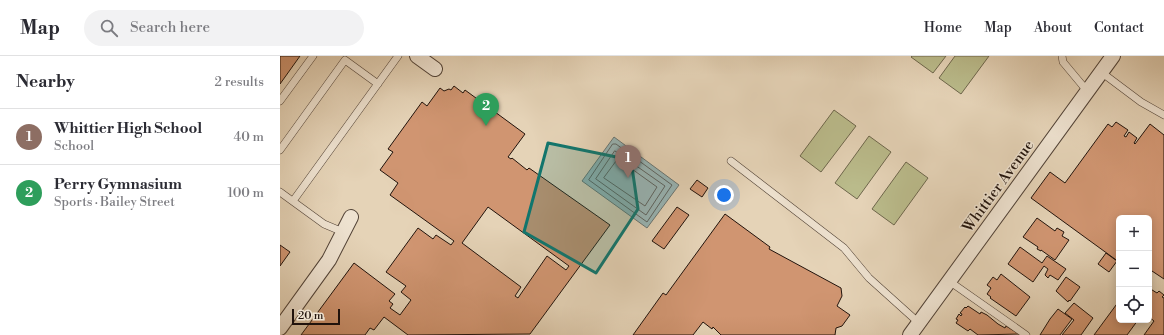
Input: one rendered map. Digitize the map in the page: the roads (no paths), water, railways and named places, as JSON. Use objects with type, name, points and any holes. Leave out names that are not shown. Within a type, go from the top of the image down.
[{"type":"street","points":[[417,56],[435,69]]},
{"type":"street","name":"Whittier Avenue","points":[[910,335],[1113,56]]},
{"type":"street","points":[[280,328],[329,260],[351,217]]},
{"type":"lane","points":[[280,101],[313,56]]},
{"type":"lane","points":[[293,201],[398,56]]},
{"type":"lane","points":[[1062,56],[1063,62],[1088,92]]},
{"type":"lane","points":[[280,150],[345,60],[378,84]]},
{"type":"lane","points":[[1101,72],[1141,102],[1164,115]]},
{"type":"lane","points":[[732,161],[844,248],[869,278],[919,323]]},
{"type":"lane","points":[[280,192],[324,224],[343,232]]},
{"type":"lane","points":[[949,281],[1026,335]]},
{"type":"water","points":[[614,137],[679,185],[647,228],[582,181]]},
{"type":"place","name":"Perry Gymnasium","points":[[486,126]]},
{"type":"place","name":"Whittier High School","points":[[628,178]]}]
